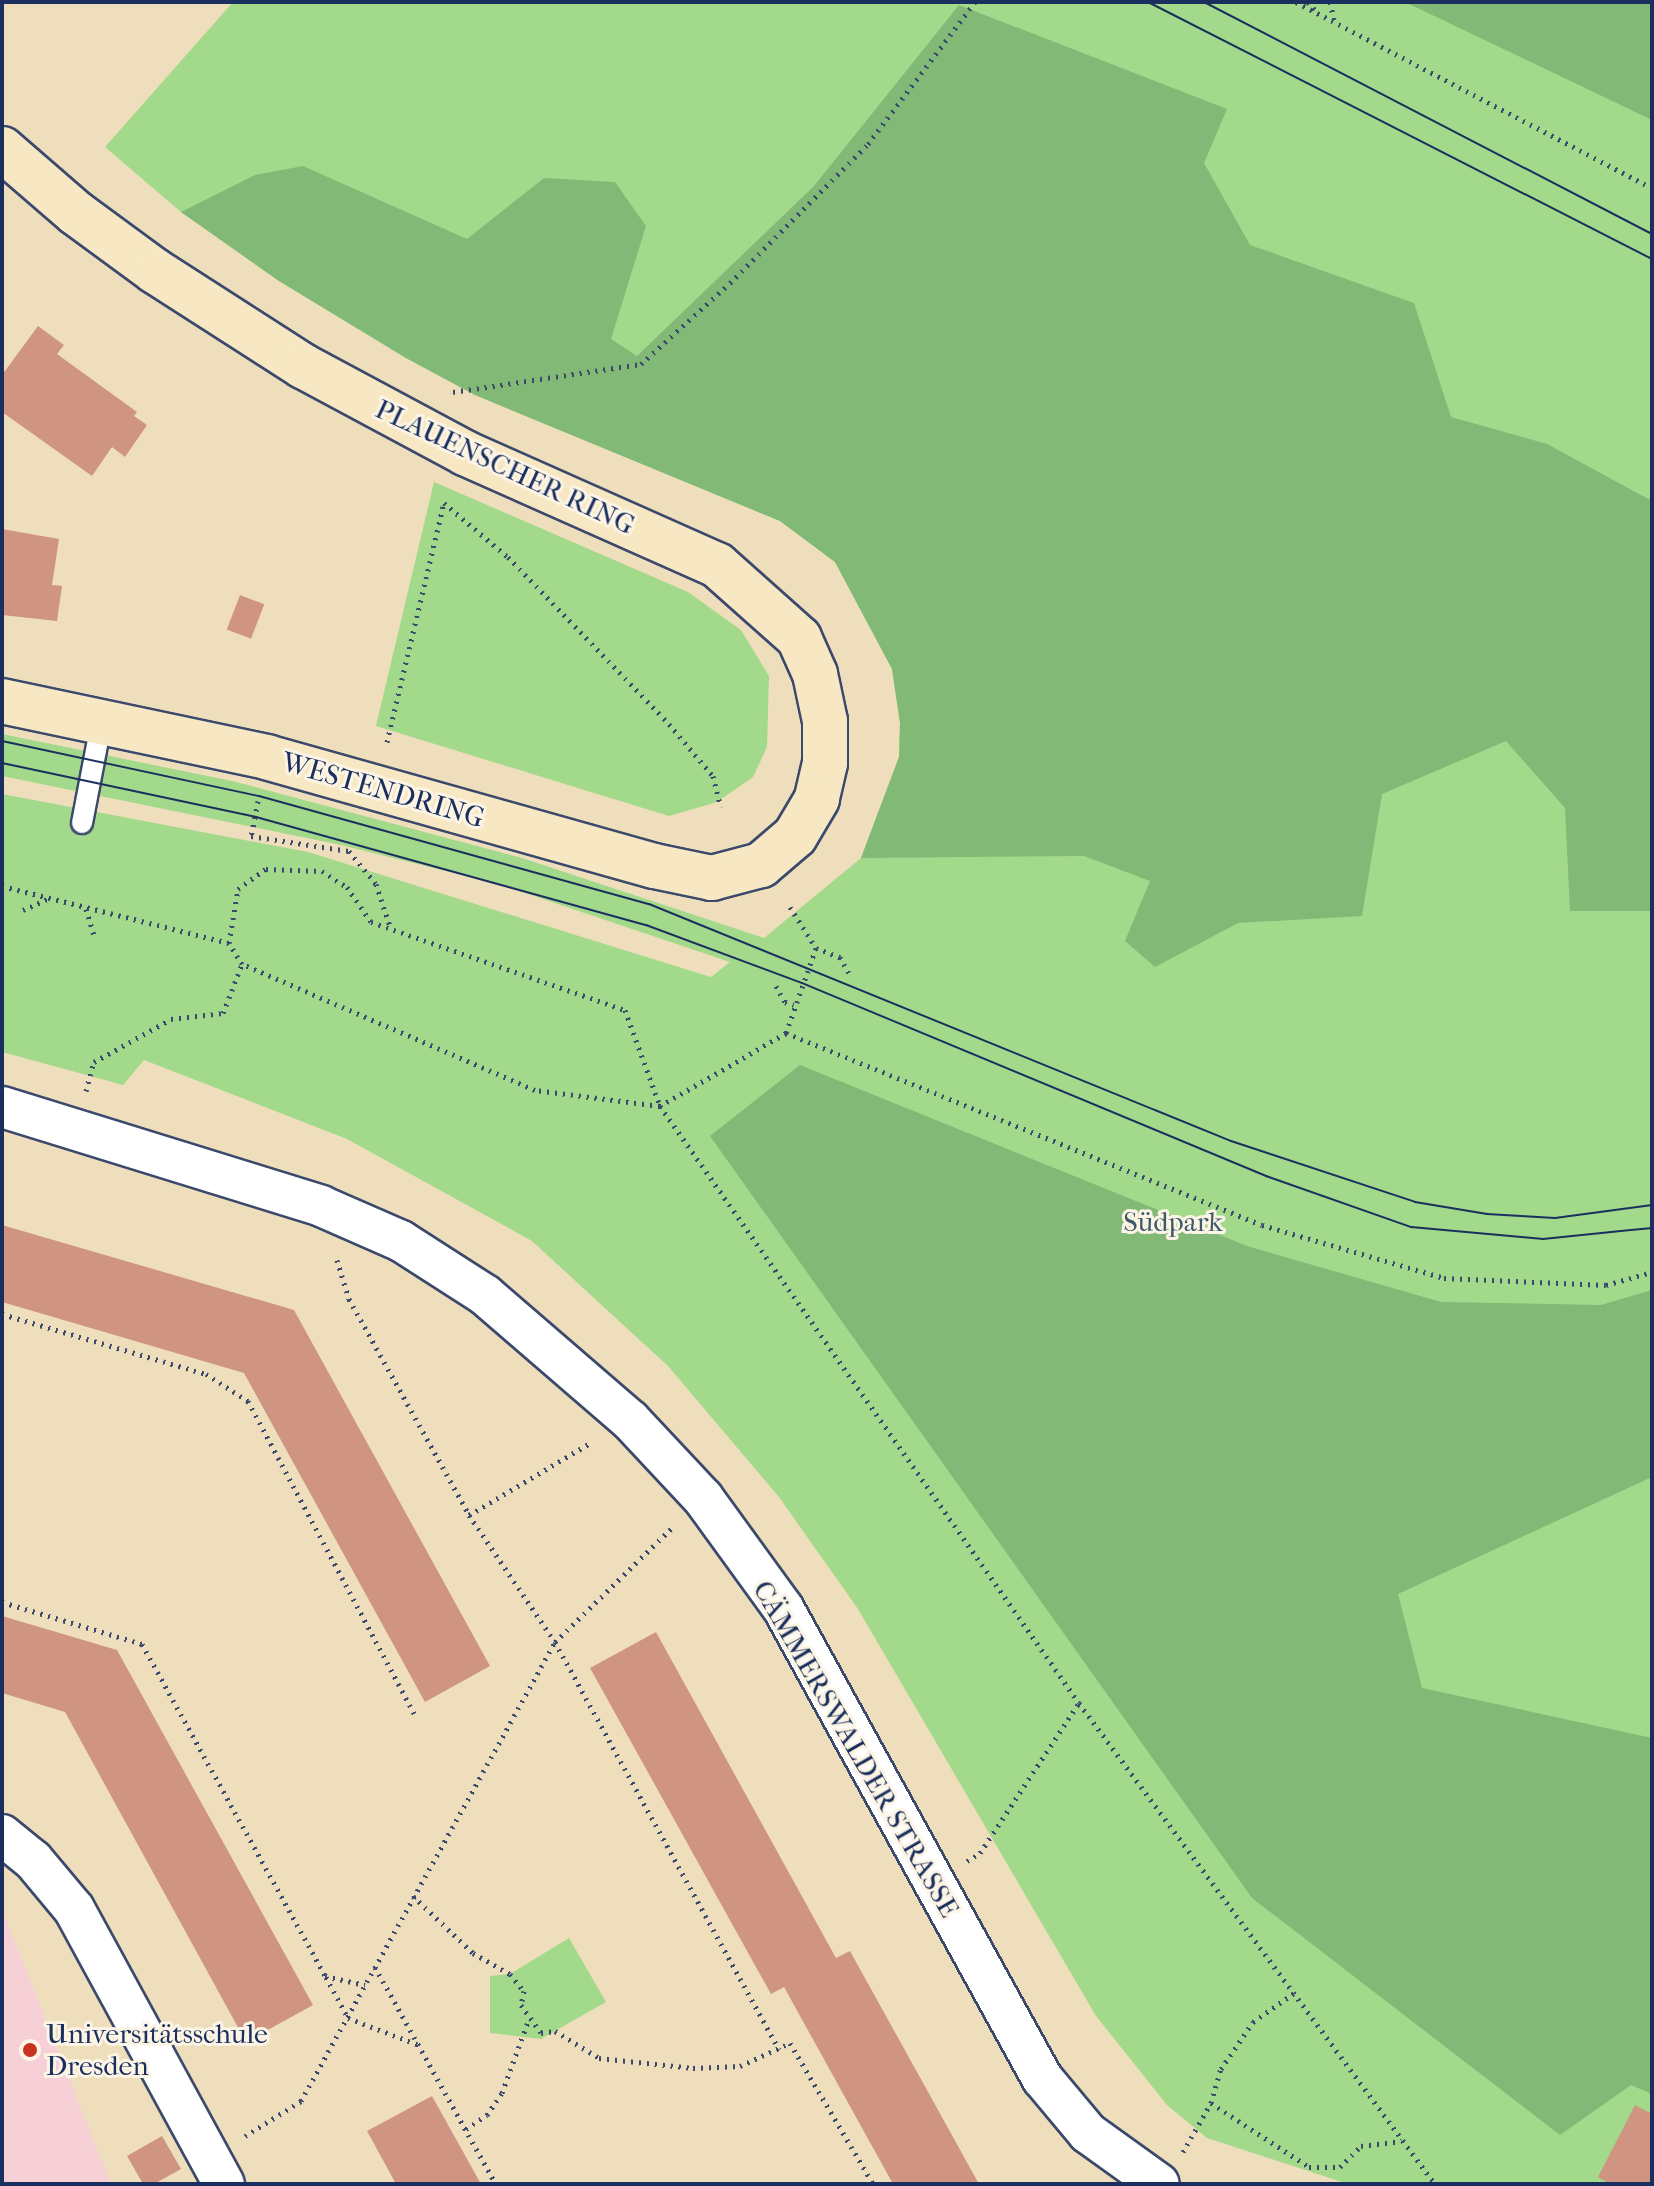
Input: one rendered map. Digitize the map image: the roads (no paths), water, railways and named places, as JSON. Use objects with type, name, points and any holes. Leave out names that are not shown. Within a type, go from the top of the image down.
[{"type":"street","name":"PLAUENSCHER RING","points":[[2,149],[76,213],[155,271],[303,366],[465,453],[717,565],[760,598],[799,638],[815,674],[826,742],[817,799],[795,836],[761,865]]},
{"type":"street","name":"WESTENDRING","points":[[2,701],[102,719],[267,757],[654,866],[712,878],[761,865]]},
{"type":"street","name":"CÄMMERSWALDER STRASSE","points":[[2,1107],[321,1206],[401,1241],[485,1295],[630,1420],[703,1498],[783,1608],[1042,2078],[1088,2133],[1170,2170]]},
{"type":"street","points":[[2,1835],[33,1860],[74,1909],[217,2171]]},
{"type":"lane","points":[[82,823],[102,719]]},
{"type":"tram line","points":[[1148,2],[1652,259]]},
{"type":"tram line","points":[[1204,2],[1652,234]]},
{"type":"tram line","points":[[2,741],[259,796],[649,904],[1231,1141],[1415,1202],[1487,1214],[1555,1218],[1652,1205]]},
{"type":"tram line","points":[[2,763],[256,817],[646,925],[802,983],[1266,1176],[1411,1227],[1543,1239],[1652,1228]]},
{"type":"place","name":"Universitätsschule Dresden","points":[[30,2050]]},
{"type":"park label","name":"Südpark","points":[[1173,1222]]}]
